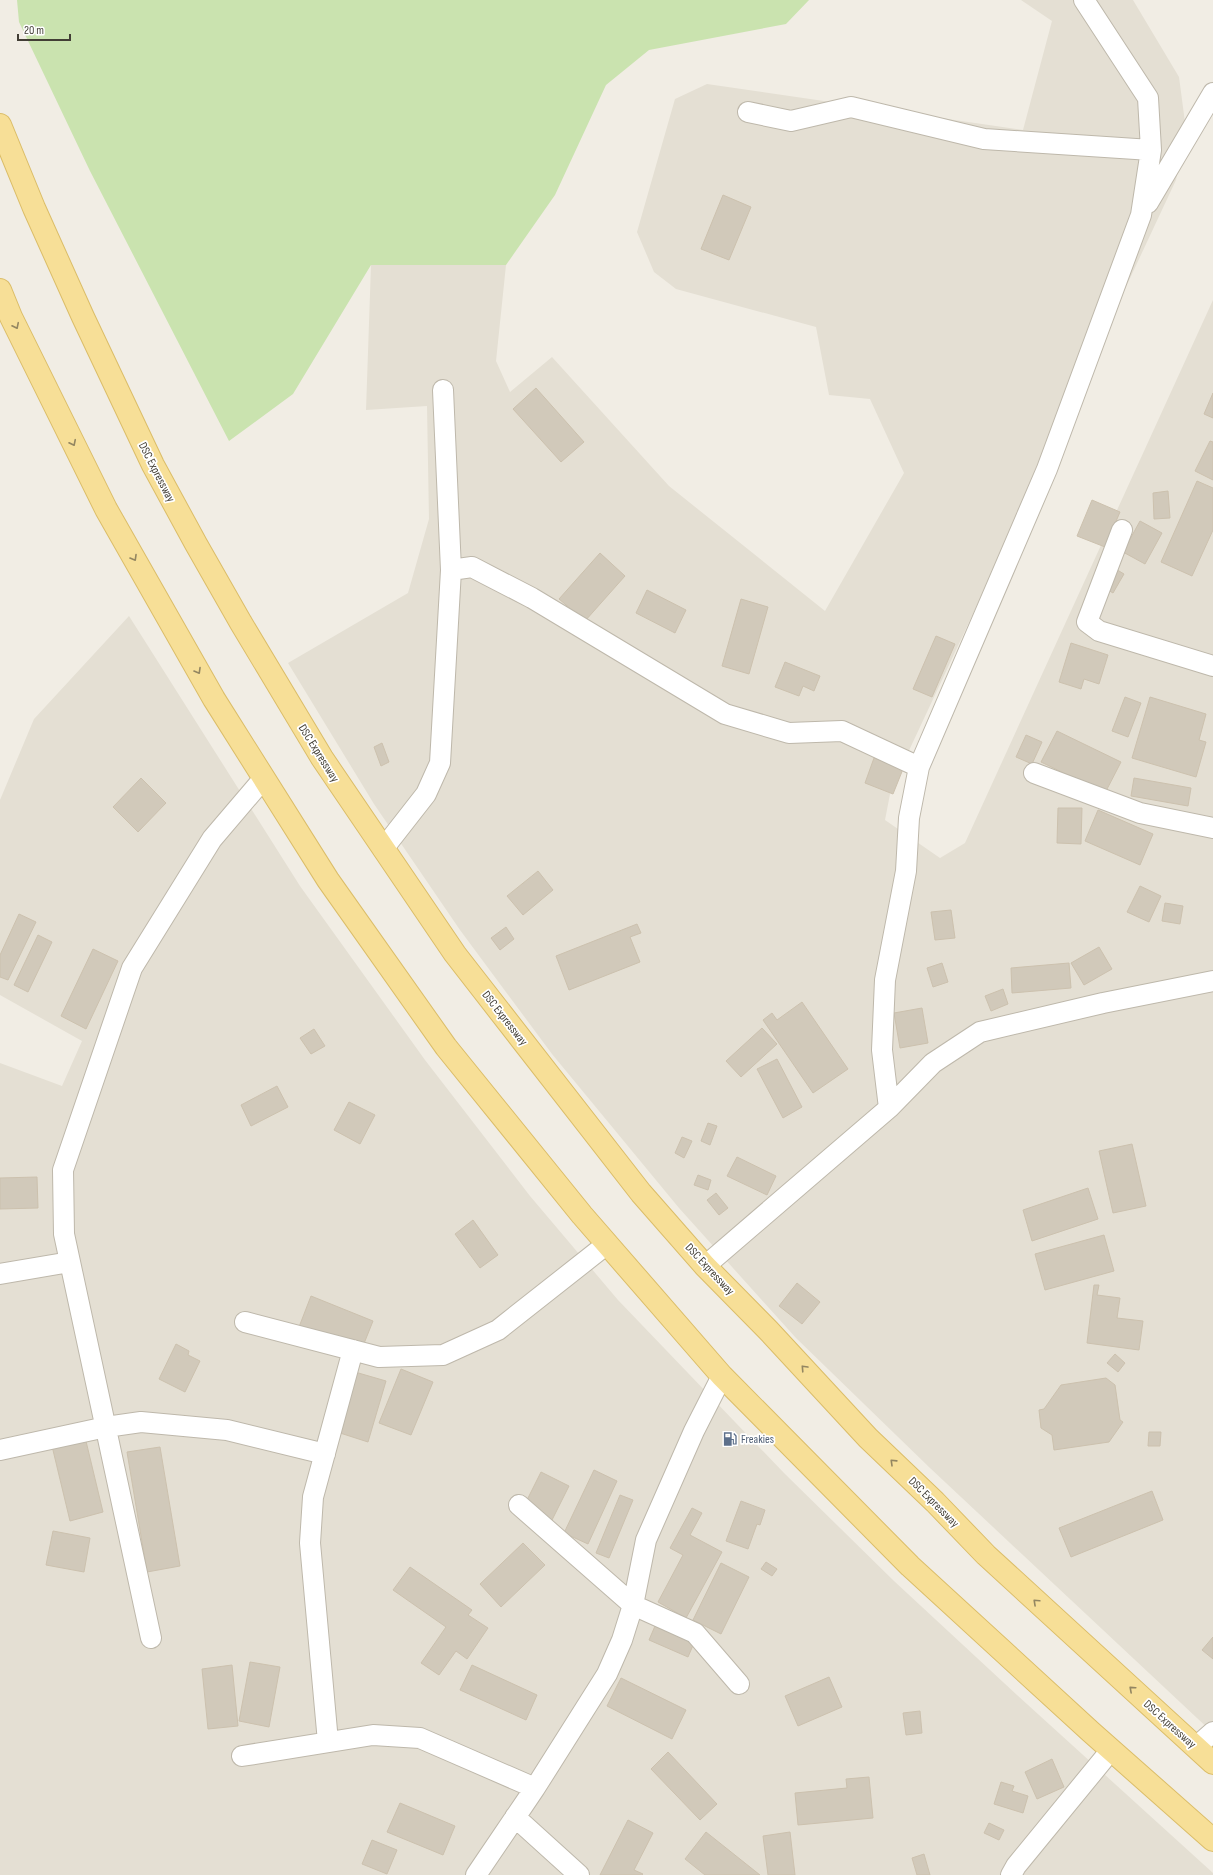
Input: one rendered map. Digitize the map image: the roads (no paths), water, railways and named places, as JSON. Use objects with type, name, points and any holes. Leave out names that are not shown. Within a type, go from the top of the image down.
[{"type":"main road","name":"DSC Expressway","points":[[0,124],[37,216],[153,465],[241,623],[318,752],[455,954],[641,1193],[705,1266],[768,1330],[868,1438],[935,1502],[986,1555],[1213,1763]]},
{"type":"main road","points":[[0,290],[11,317],[106,509],[214,699],[328,880],[446,1046],[577,1209],[722,1376],[910,1566],[1111,1750],[1213,1840]]},
{"type":"street","points":[[1084,0],[1148,98],[1151,150],[1141,215]]},
{"type":"street","points":[[888,1108],[882,1050],[885,980],[906,871],[909,818],[919,767],[1048,469],[1141,215],[1213,93]]},
{"type":"street","points":[[748,112],[791,121],[851,107],[984,139],[1151,150]]},
{"type":"street","points":[[383,849],[426,794],[440,763],[451,570],[443,390]]},
{"type":"street","points":[[1122,530],[1087,622],[1099,631],[1213,666]]},
{"type":"street","points":[[451,570],[472,567],[512,588],[725,714],[789,733],[842,732],[919,767]]},
{"type":"street","points":[[1034,773],[1140,813],[1213,828]]},
{"type":"street","points":[[150,1638],[64,1234],[63,1170],[132,968],[212,839],[264,778]]},
{"type":"street","points":[[705,1266],[888,1108],[933,1063],[980,1032],[1104,1003],[1213,981]]},
{"type":"street","points":[[245,1322],[379,1357],[443,1355],[498,1330],[607,1244]]},
{"type":"street","points":[[0,1274],[70,1262]]},
{"type":"street","points":[[328,1742],[310,1543],[313,1497],[353,1350]]},
{"type":"street","points":[[476,1875],[535,1788],[607,1674],[622,1640],[633,1605],[646,1540],[694,1431],[722,1376]]},
{"type":"street","points":[[0,1450],[106,1427],[141,1422],[227,1430],[325,1454]]},
{"type":"street","points":[[519,1505],[633,1605],[695,1633],[739,1684]]},
{"type":"street","points":[[1196,1747],[1213,1732]]},
{"type":"street","points":[[242,1756],[373,1735],[420,1738],[535,1788]]},
{"type":"street","points":[[1011,1875],[1016,1866],[1111,1750]]},
{"type":"street","points":[[515,1817],[579,1875]]},
{"type":"place","name":"Freakies","points":[[730,1439]]}]
